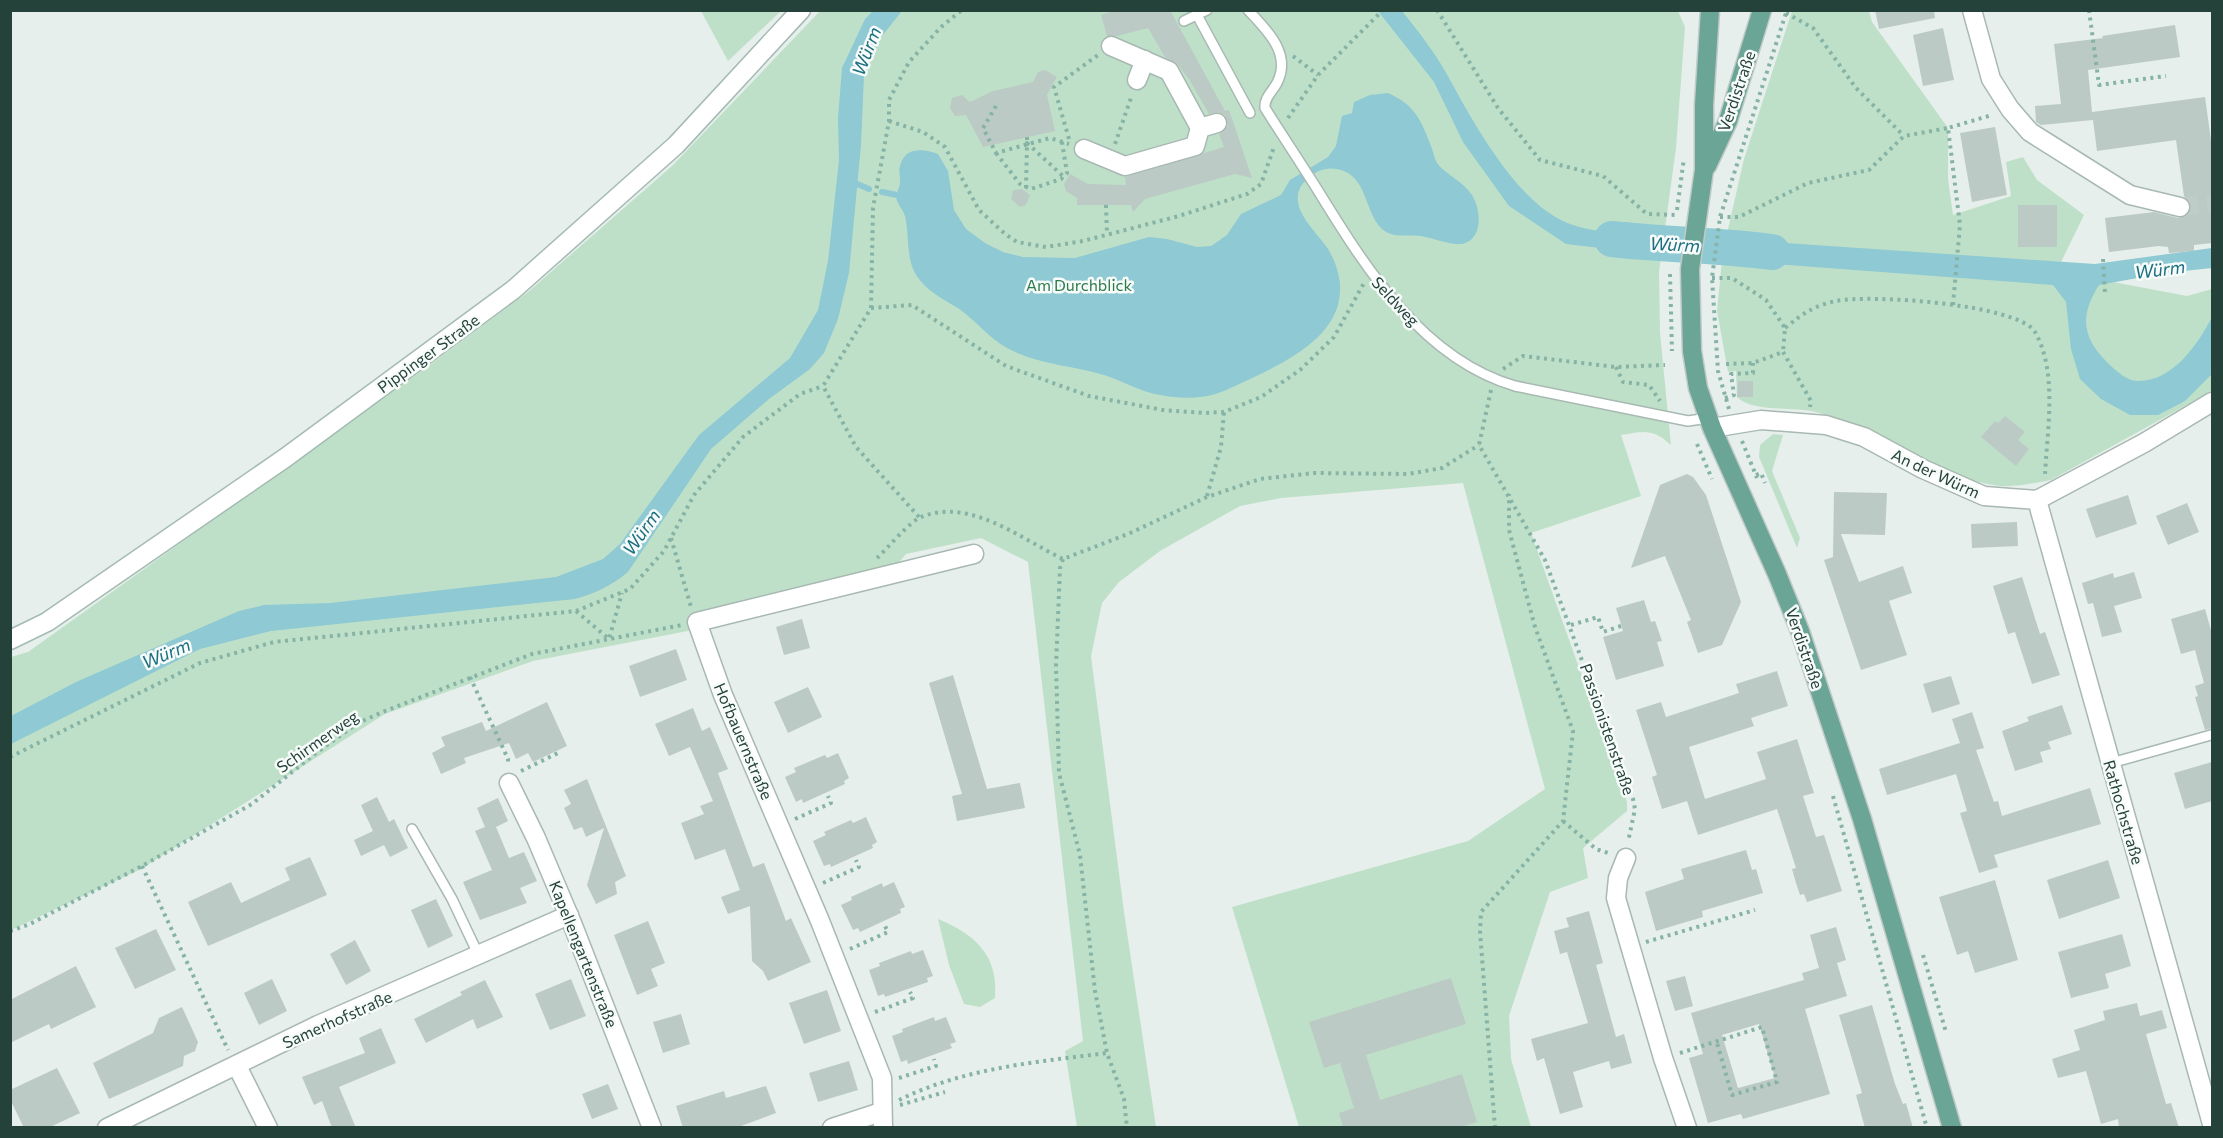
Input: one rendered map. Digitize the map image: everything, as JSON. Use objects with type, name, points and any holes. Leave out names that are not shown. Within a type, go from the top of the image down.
[{"type":"main road","name":"Verdistraße","points":[[1710,10],[1704,105],[1704,170],[1690,269],[1692,351],[1698,388],[1710,423],[1778,574],[1800,631],[1862,819],[1952,1128]]},
{"type":"main road","name":"Verdistraße","points":[[1704,170],[1728,121],[1762,10]]},
{"type":"street","name":"Pippinger Straße","points":[[10,640],[46,622],[276,465],[513,290],[675,145],[801,10]]},
{"type":"street","points":[[1972,10],[1991,79],[2010,109],[2030,132],[2130,195],[2180,207]]},
{"type":"street","points":[[1080,146],[1111,157],[1125,166],[1195,146],[1208,126],[1169,71],[1111,46]]},
{"type":"street","points":[[1137,80],[1145,60]]},
{"type":"street","points":[[2041,498],[2144,443],[2212,402]]},
{"type":"street","name":"An der Würm","points":[[1710,423],[1761,420],[1826,425],[1864,437],[1923,469],[1984,496],[2041,498]]},
{"type":"street","name":"Rathochstraße","points":[[2041,498],[2111,763],[2212,1124]]},
{"type":"street","points":[[697,622],[974,554]]},
{"type":"street","name":"Hofbauernstraße","points":[[697,622],[723,695],[820,921],[882,1078],[885,1115]]},
{"type":"street","name":"Kapellengartenstraße","points":[[508,780],[569,915],[652,1128]]},
{"type":"street","points":[[1626,858],[1617,878],[1616,898],[1663,1058],[1687,1128]]},
{"type":"street","name":"Samerhofstraße","points":[[107,1128],[318,1025],[569,915]]},
{"type":"street","points":[[237,1066],[268,1128]]},
{"type":"street","points":[[832,1128],[885,1115]]},
{"type":"lane","points":[[1184,21],[1207,10]]},
{"type":"lane","name":"Seldweg","points":[[1248,10],[1276,43],[1281,58],[1279,77],[1265,105],[1279,131],[1370,273],[1434,342],[1466,366],[1494,380],[1688,421],[1710,423]]},
{"type":"lane","points":[[1197,15],[1250,113]]},
{"type":"lane","points":[[2111,763],[2211,735]]},
{"type":"lane","points":[[412,829],[452,899],[479,956]]},
{"type":"path","points":[[10,757],[200,663],[274,642],[576,611],[630,589],[664,551],[694,495],[743,437],[800,394],[823,386],[871,308],[873,208],[889,122],[889,100],[909,62],[941,27],[962,10]]},
{"type":"path","points":[[1437,10],[1498,108],[1540,160],[1603,176],[1647,214],[1677,215]]},
{"type":"path","points":[[2089,10],[2099,85],[2166,76]]},
{"type":"path","points":[[889,122],[923,132],[945,147],[979,210],[1017,242],[1046,247],[1107,235],[1179,216],[1255,190],[1261,184],[1279,131],[1318,75],[1381,12]]},
{"type":"path","points":[[1713,271],[1720,217],[1786,12],[1813,28],[1856,88],[1904,136]]},
{"type":"path","points":[[1080,146],[1069,139],[1054,87],[1111,46]]},
{"type":"path","points":[[1111,157],[1137,80]]},
{"type":"path","points":[[996,106],[983,128],[996,153],[1026,188],[1031,189],[1064,177],[1067,173],[1061,141],[1050,138],[996,153]]},
{"type":"path","points":[[1720,217],[1739,217],[1808,183],[1869,170],[1904,136],[1948,128],[2010,109]]},
{"type":"path","points":[[1948,128],[1960,225],[1953,305]]},
{"type":"path","points":[[1026,188],[1027,137]]},
{"type":"path","points":[[1027,143],[1064,177]]},
{"type":"path","points":[[1106,205],[1107,235]]},
{"type":"path","points":[[2103,259],[2104,294]]},
{"type":"path","points":[[1671,267],[1670,339],[1673,361]]},
{"type":"path","points":[[871,308],[912,305],[1005,366],[1089,396],[1163,410],[1224,412],[1262,397],[1300,370],[1334,337],[1370,273]]},
{"type":"path","points":[[1712,278],[1732,278],[1753,290],[1766,300],[1785,328],[1783,352],[1811,401],[1807,423]]},
{"type":"path","points":[[1785,328],[1810,307],[1839,300],[1891,298],[1953,305],[2009,315],[2033,329],[2045,355],[2048,397],[2041,498]]},
{"type":"path","points":[[1726,364],[1753,363],[1783,352]]},
{"type":"path","points":[[853,582],[919,517],[940,512],[984,517],[1063,559],[1128,534],[1207,497],[1260,479],[1314,473],[1408,474],[1442,468],[1479,445],[1494,380],[1508,364],[1523,356],[1616,367],[1665,365]]},
{"type":"path","points":[[1725,398],[1734,395],[1731,374],[1753,373],[1753,363]]},
{"type":"path","points":[[1616,367],[1623,382],[1648,385],[1660,400],[1660,414]]},
{"type":"path","points":[[823,386],[856,447],[919,517]]},
{"type":"path","points":[[1207,497],[1221,447],[1224,412]]},
{"type":"path","points":[[1688,421],[1715,486]]},
{"type":"path","name":"Passionistenstraße","points":[[1479,445],[1545,560],[1571,625],[1633,799],[1635,809],[1626,858]]},
{"type":"path","points":[[1756,475],[1761,473],[1765,483]]},
{"type":"path","points":[[1494,1128],[1480,931],[1481,912],[1563,821],[1574,731],[1535,627],[1509,530],[1509,494]]},
{"type":"path","points":[[671,537],[684,590],[697,622]]},
{"type":"path","points":[[1063,559],[1060,568],[1056,666],[1059,773],[1080,855],[1095,991],[1107,1053],[1124,1099],[1127,1128]]},
{"type":"path","points":[[576,611],[609,639],[623,592]]},
{"type":"path","points":[[1571,625],[1598,616],[1603,632],[1622,626]]},
{"type":"path","name":"Schirmerweg","points":[[10,931],[30,924],[142,866],[252,804],[358,723],[532,654],[697,622]]},
{"type":"path","points":[[470,677],[508,759],[508,780],[558,753]]},
{"type":"path","points":[[1830,789],[1927,1128]]},
{"type":"path","points":[[791,820],[831,803],[828,796]]},
{"type":"path","points":[[1563,821],[1596,849],[1626,858]]},
{"type":"path","points":[[820,885],[859,867],[856,860]]},
{"type":"path","points":[[142,866],[237,1066]]},
{"type":"path","points":[[1630,947],[1755,910]]},
{"type":"path","points":[[848,950],[888,932],[884,924]]},
{"type":"path","points":[[871,1014],[913,998],[910,992]]},
{"type":"path","points":[[1663,1058],[1717,1043],[1716,1040],[1762,1027],[1778,1082],[1732,1095],[1717,1043]]},
{"type":"path","points":[[885,1115],[941,1083],[1006,1065],[1107,1053]]},
{"type":"path","points":[[895,1079],[936,1066],[934,1059]]},
{"type":"path","points":[[885,1115],[945,1092]]},
{"type":"green space","points":[[701,11],[781,11],[728,61]]},
{"type":"green space","name":"Am Durchblick","points":[[820,11],[1678,11],[1685,27],[1676,148],[1659,272],[1660,333],[1671,445],[1659,436],[1648,432],[1621,435],[1641,496],[1531,533],[1627,802],[1627,811],[1583,848],[1588,878],[1550,892],[1509,1016],[1511,1059],[1531,1127],[1299,1127],[1232,907],[1468,841],[1545,789],[1463,483],[1281,498],[1240,506],[1160,551],[1119,582],[1102,603],[1091,656],[1124,912],[1156,1127],[1077,1127],[1065,1051],[1083,1041],[1028,562],[981,538],[906,554],[879,586],[698,629],[533,661],[385,714],[141,869],[11,930],[11,657],[28,652],[528,292],[672,166]]},
{"type":"green space","points":[[1792,11],[1869,11],[1872,22],[1948,128],[1948,179],[1953,215],[2011,196],[2006,162],[2023,157],[2037,180],[2084,215],[2061,262],[1991,259],[2187,296],[2212,289],[2212,391],[2051,480],[2006,486],[1978,482],[1955,474],[1861,429],[1816,412],[1763,407],[1744,402],[1737,397],[1736,371],[1728,372],[1717,311],[1722,260],[1728,260],[1732,239],[1726,238],[1744,159]]},
{"type":"green space","points":[[1773,434],[1783,435],[1772,471],[1800,538],[1797,548],[1759,457],[1760,445]]},
{"type":"green space","points":[[938,919],[974,940],[988,958],[993,970],[995,998],[980,1007],[964,1004],[949,965]]},
{"type":"water","points":[[873,11],[902,11],[882,36],[864,75],[861,145],[849,273],[838,319],[824,353],[810,369],[769,399],[711,449],[628,572],[603,588],[575,599],[271,631],[200,649],[11,744],[11,716],[76,682],[239,611],[264,605],[330,603],[556,577],[603,559],[620,544],[699,435],[790,358],[818,310],[828,261],[839,160],[838,118],[842,68],[865,19]]},
{"type":"water","points":[[1378,11],[1402,11],[1439,60],[1471,118],[1500,162],[1533,200],[1551,214],[1579,227],[1661,238],[1660,255],[1566,244],[1509,206],[1463,142],[1434,82]]},
{"type":"water","points":[[1388,93],[1405,103],[1416,114],[1424,128],[1437,163],[1465,186],[1473,197],[1478,214],[1476,232],[1472,239],[1456,244],[1421,236],[1390,234],[1373,217],[1361,188],[1348,173],[1328,169],[1313,174],[1300,189],[1299,207],[1335,262],[1340,286],[1337,308],[1319,336],[1306,347],[1276,366],[1217,394],[1189,398],[1160,395],[1104,375],[1019,354],[1001,344],[962,311],[928,289],[919,279],[912,265],[905,216],[896,196],[900,184],[899,170],[902,160],[911,152],[921,150],[938,154],[948,171],[954,210],[966,229],[985,243],[1003,252],[1023,257],[1075,258],[1149,237],[1197,247],[1211,246],[1227,235],[1241,214],[1281,195],[1290,180],[1328,157],[1336,146],[1342,116],[1352,113],[1354,102],[1370,95]]},
{"type":"water","points":[[1725,239],[2095,264],[2212,248],[2212,268],[2165,273],[2099,285],[2092,297],[2086,318],[2089,338],[2094,347],[2111,366],[2124,376],[2139,381],[2163,375],[2173,368],[2192,349],[2212,317],[2212,374],[2185,401],[2158,415],[2130,415],[2101,399],[2080,379],[2071,349],[2066,302],[2053,285],[1722,260]]},
{"type":"building","points":[[1117,10],[1170,10],[1225,111],[1229,110],[1252,178],[1235,174],[1145,199],[1133,212],[1131,205],[1077,205],[1077,198],[1066,191],[1064,184],[1070,174],[1088,184],[1126,185],[1125,177],[1224,147],[1219,134],[1228,126],[1225,115],[1219,112],[1209,114],[1189,79],[1178,65],[1165,57],[1148,28],[1117,36],[1107,36],[1101,15]]},
{"type":"building","points":[[1875,10],[1934,10],[1935,18],[1879,29]]},
{"type":"building","points":[[2175,25],[2180,57],[2088,70],[2092,112],[2205,97],[2212,148],[2212,243],[2194,245],[2194,251],[2169,253],[2168,247],[2159,246],[2109,252],[2105,218],[2154,212],[2178,218],[2188,214],[2191,204],[2184,196],[2176,140],[2097,151],[2093,120],[2041,125],[2036,122],[2035,106],[2061,104],[2054,44]]},
{"type":"building","points":[[1943,28],[1954,80],[1923,86],[1913,35]]},
{"type":"building","points":[[1045,70],[1057,77],[1047,95],[1055,131],[983,147],[966,115],[955,116],[950,108],[952,98],[962,95],[970,102],[993,91],[1033,82],[1038,72]]},
{"type":"building","points":[[1995,127],[2007,195],[1972,202],[1960,133]]},
{"type":"building","points":[[1022,189],[1030,195],[1026,205],[1020,207],[1011,199],[1013,190]]},
{"type":"building","points":[[2018,205],[2057,205],[2057,247],[2018,247]]},
{"type":"building","points":[[1738,381],[1753,381],[1753,397],[1737,397]]},
{"type":"building","points":[[2005,416],[2025,432],[2018,440],[2029,449],[2016,466],[1981,437],[1995,421],[1998,423]]},
{"type":"building","points":[[1687,474],[1693,477],[1706,495],[1741,602],[1722,645],[1698,653],[1687,622],[1691,620],[1665,556],[1631,568],[1660,485]]},
{"type":"building","points":[[1834,492],[1887,493],[1885,535],[1841,534],[1859,582],[1903,566],[1912,593],[1889,601],[1907,655],[1861,670],[1824,560],[1833,557]]},
{"type":"building","points":[[2128,495],[2137,524],[2096,538],[2086,509]]},
{"type":"building","points":[[2187,503],[2199,532],[2168,545],[2156,516]]},
{"type":"building","points":[[2017,522],[2018,546],[1972,548],[1971,524]]},
{"type":"building","points":[[2134,572],[2142,598],[2114,606],[2122,632],[2102,637],[2093,603],[2088,604],[2082,583],[2113,573],[2114,578]]},
{"type":"building","points":[[2022,577],[2040,634],[2045,632],[2060,675],[2032,684],[2015,632],[2008,634],[1993,586]]},
{"type":"building","points":[[1644,600],[1651,622],[1655,621],[1662,641],[1657,642],[1664,666],[1616,680],[1603,637],[1623,631],[1616,608]]},
{"type":"building","points":[[2205,609],[2212,634],[2212,728],[2205,730],[2195,697],[2198,696],[2195,686],[2204,683],[2195,650],[2181,654],[2171,619]]},
{"type":"building","points":[[802,619],[810,648],[784,655],[776,627]]},
{"type":"building","points":[[676,649],[687,680],[640,697],[629,666]]},
{"type":"building","points":[[1777,671],[1788,706],[1751,718],[1754,726],[1689,747],[1705,799],[1766,779],[1757,752],[1797,739],[1814,793],[1803,796],[1816,837],[1824,835],[1842,891],[1807,902],[1804,894],[1800,895],[1796,883],[1792,869],[1796,868],[1777,809],[1698,835],[1687,801],[1662,809],[1652,777],[1657,775],[1636,710],[1661,702],[1666,717],[1739,693],[1736,684]]},
{"type":"building","points":[[953,675],[987,789],[1020,783],[1025,808],[957,821],[952,796],[962,794],[929,683]]},
{"type":"building","points":[[1951,676],[1960,704],[1932,713],[1923,684]]},
{"type":"building","points":[[808,687],[822,717],[788,733],[774,702]]},
{"type":"building","points":[[547,702],[567,746],[533,762],[528,753],[516,759],[509,743],[464,758],[466,763],[441,774],[432,753],[445,746],[441,737],[482,722],[486,731]]},
{"type":"building","points":[[2062,705],[2072,734],[2048,742],[2051,749],[2040,752],[2043,762],[2015,771],[2002,731],[2029,721],[2027,717]]},
{"type":"building","points":[[693,708],[702,731],[710,727],[728,769],[718,773],[753,867],[764,863],[786,921],[791,918],[811,962],[768,981],[763,971],[752,961],[750,906],[728,914],[721,897],[740,890],[725,849],[695,860],[681,823],[704,814],[700,806],[713,801],[690,747],[669,756],[655,724]]},
{"type":"building","points":[[1972,712],[1984,748],[1976,750],[1994,802],[1998,801],[2002,816],[2090,788],[2101,824],[1994,855],[1998,867],[1979,873],[1960,813],[1967,811],[1956,774],[1887,795],[1879,769],[1960,743],[1952,719]]},
{"type":"building","points":[[838,753],[849,778],[844,781],[845,784],[803,803],[802,799],[796,802],[785,777],[796,772],[794,768],[825,755],[827,758]]},
{"type":"building","points":[[2212,762],[2212,801],[2185,809],[2174,773]]},
{"type":"building","points":[[587,779],[626,876],[615,882],[617,894],[596,904],[587,885],[604,828],[586,837],[582,827],[574,830],[564,808],[571,804],[564,790]]},
{"type":"building","points":[[377,797],[389,822],[394,819],[408,848],[390,857],[384,845],[361,856],[354,840],[373,831],[361,805]]},
{"type":"building","points":[[498,798],[508,821],[496,827],[509,858],[524,852],[537,881],[520,888],[527,903],[480,920],[463,882],[492,870],[475,831],[485,827],[477,808]]},
{"type":"building","points":[[866,817],[877,842],[872,845],[873,848],[831,867],[830,864],[824,866],[813,841],[826,835],[824,832],[851,820],[853,823]]},
{"type":"building","points":[[1746,850],[1752,870],[1756,869],[1763,893],[1702,911],[1703,917],[1656,931],[1645,892],[1684,879],[1681,869]]},
{"type":"building","points":[[310,857],[327,895],[208,946],[188,902],[231,882],[241,903],[290,880],[285,868]]},
{"type":"building","points":[[2108,860],[2120,898],[2059,919],[2047,880]]},
{"type":"building","points":[[1995,880],[2018,960],[1975,973],[1968,951],[1957,955],[1939,897]]},
{"type":"building","points":[[894,882],[905,907],[900,909],[901,913],[860,932],[858,928],[853,930],[841,905],[852,900],[851,897],[882,883],[883,887]]},
{"type":"building","points":[[436,899],[453,936],[428,948],[411,910]]},
{"type":"building","points":[[1589,911],[1603,963],[1596,965],[1616,1037],[1624,1034],[1632,1063],[1611,1069],[1609,1061],[1573,1072],[1583,1107],[1560,1114],[1544,1058],[1537,1061],[1531,1039],[1588,1023],[1567,952],[1560,954],[1554,931],[1569,927],[1566,918]]},
{"type":"building","points":[[648,921],[665,963],[651,969],[658,986],[637,995],[614,935]]},
{"type":"building","points":[[1836,927],[1846,960],[1837,963],[1847,996],[1805,1009],[1830,1094],[1743,1119],[1741,1114],[1708,1123],[1689,1058],[1703,1054],[1691,1013],[1804,980],[1802,973],[1819,968],[1810,935]],"holes":[[[1759,1024],[1775,1078],[1738,1088],[1722,1035]]]},
{"type":"building","points":[[156,929],[176,970],[135,989],[115,948]]},
{"type":"building","points":[[2122,934],[2131,966],[2105,974],[2109,988],[2071,998],[2058,952]]},
{"type":"building","points":[[355,940],[371,971],[346,985],[330,954]]},
{"type":"building","points":[[923,950],[933,976],[927,978],[928,982],[885,997],[884,994],[878,996],[869,970],[880,966],[879,963],[911,951],[912,954]]},
{"type":"building","points":[[76,966],[96,1007],[51,1029],[49,1024],[10,1043],[10,1000]]},
{"type":"building","points":[[1685,976],[1693,1006],[1675,1011],[1666,981]]},
{"type":"building","points":[[1451,978],[1466,1024],[1366,1055],[1380,1100],[1462,1074],[1477,1122],[1458,1128],[1343,1128],[1339,1113],[1354,1108],[1340,1063],[1324,1068],[1309,1022]]},
{"type":"building","points":[[272,979],[287,1011],[259,1025],[244,993]]},
{"type":"building","points":[[571,979],[586,1016],[550,1030],[535,994]]},
{"type":"building","points":[[485,980],[503,1017],[477,1029],[473,1019],[426,1043],[414,1019],[462,995],[460,992]]},
{"type":"building","points":[[827,990],[841,1031],[804,1044],[789,1003]]},
{"type":"building","points":[[2137,1003],[2140,1016],[2162,1010],[2167,1028],[2146,1034],[2166,1104],[2171,1103],[2179,1128],[2119,1128],[2118,1119],[2101,1124],[2086,1071],[2058,1078],[2052,1059],[2080,1050],[2074,1030],[2105,1020],[2103,1011]]},
{"type":"building","points":[[1872,1005],[1895,1084],[1903,1104],[1906,1103],[1913,1128],[1865,1128],[1856,1095],[1862,1093],[1839,1015]]},
{"type":"building","points":[[182,1007],[198,1042],[195,1051],[184,1056],[183,1066],[109,1099],[93,1063],[153,1033],[159,1018]]},
{"type":"building","points":[[681,1014],[690,1044],[663,1053],[653,1022]]},
{"type":"building","points":[[934,1017],[935,1021],[946,1017],[956,1042],[950,1044],[952,1048],[908,1064],[907,1060],[901,1062],[892,1036],[903,1032],[902,1029]]},
{"type":"building","points":[[381,1028],[396,1063],[339,1087],[356,1128],[332,1128],[322,1101],[314,1105],[302,1077],[365,1053],[359,1038]]},
{"type":"building","points":[[849,1061],[858,1090],[818,1102],[809,1073]]},
{"type":"building","points":[[57,1068],[80,1113],[48,1128],[24,1128],[10,1099],[10,1090]]},
{"type":"building","points":[[608,1084],[618,1109],[592,1119],[582,1094]]},
{"type":"building","points":[[766,1086],[776,1113],[736,1128],[683,1128],[676,1106],[724,1091],[726,1098]]},
{"type":"waterway","points":[[850,181],[869,189]]},
{"type":"waterway","points":[[882,192],[897,195]]},
{"type":"waterway","name":"Würm","points":[[1612,239],[1772,252]]},
{"type":"tunnel","points":[[2180,207],[2212,204]]}]
